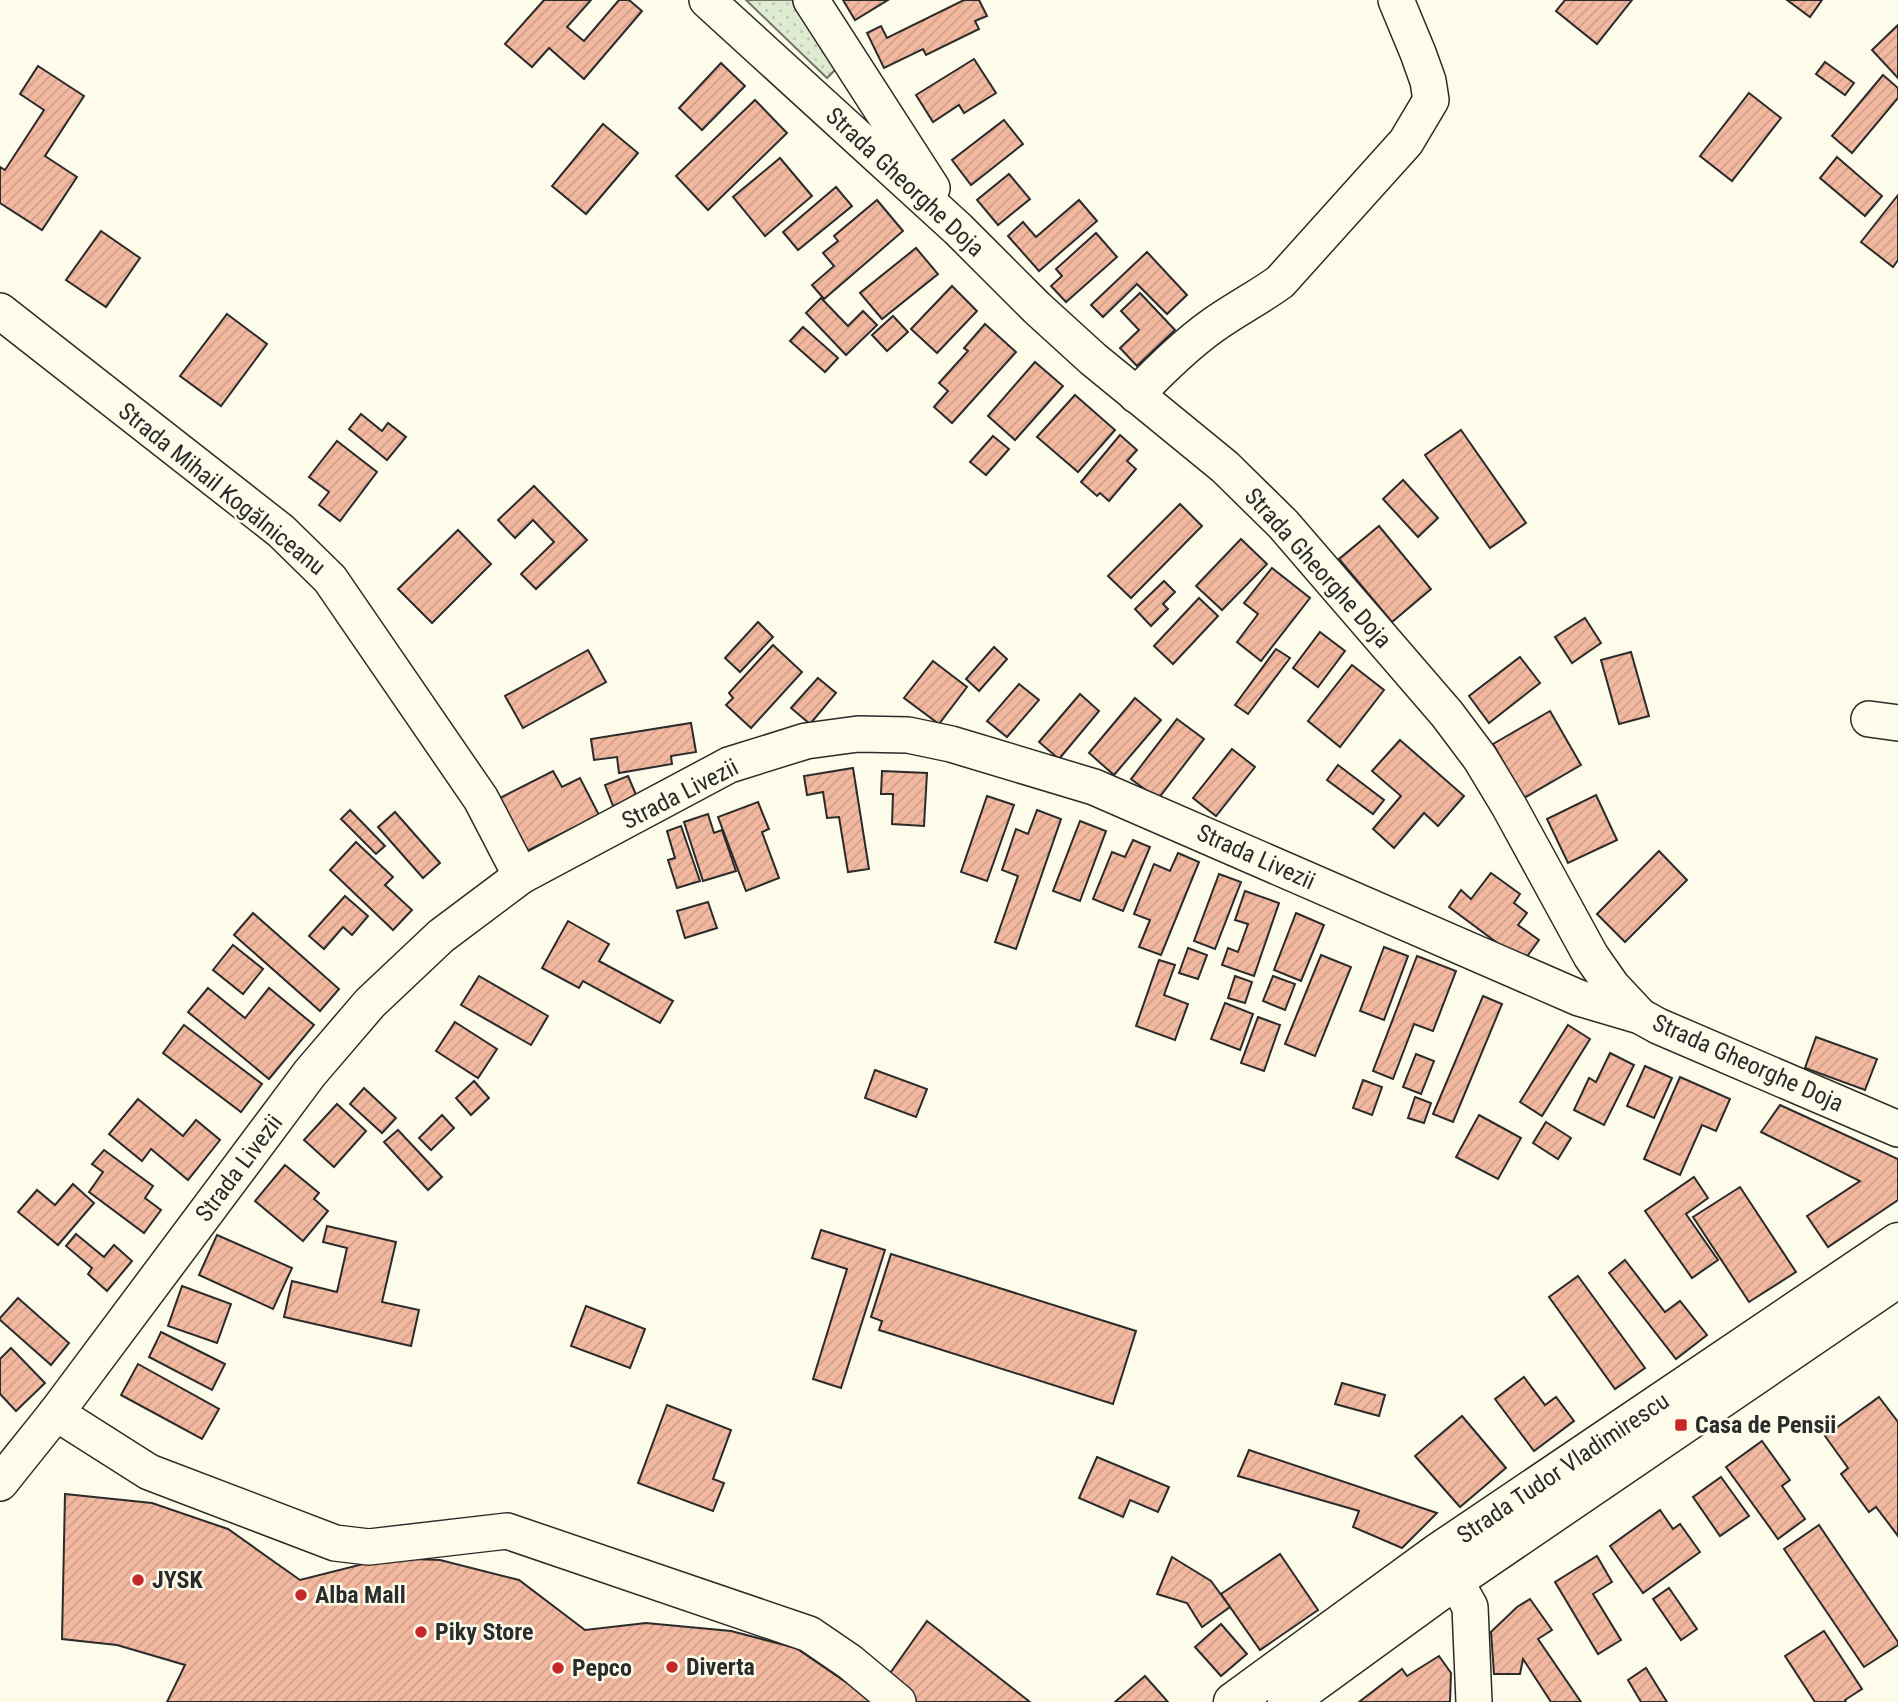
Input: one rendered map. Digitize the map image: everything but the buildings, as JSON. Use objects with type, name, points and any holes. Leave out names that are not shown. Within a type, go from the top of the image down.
[{"type":"main road","name":"Strada Tudor Vladimirescu","points":[[1287,1702],[1446,1567],[1898,1242]]},
{"type":"main road","name":"Strada Tudor Vladimirescu","points":[[1233,1702],[1898,1278]]},
{"type":"street","name":"Strada Gheorghe Doja","points":[[707,0],[958,229],[1037,308],[1136,395],[1225,467],[1283,524],[1447,714],[1480,758],[1591,956],[1612,986],[1640,1016],[1898,1129]]},
{"type":"street","points":[[811,0],[958,229]]},
{"type":"street","points":[[1136,395],[1175,355],[1213,325],[1280,282],[1406,142],[1430,100],[1428,81],[1396,0]]},
{"type":"street","name":"Strada Mihail Kogălniceanu","points":[[0,311],[281,531],[331,579],[481,799],[521,876]]},
{"type":"street","name":"Strada Livezii","points":[[0,1483],[310,1073],[370,1003],[441,936],[521,876],[729,765],[806,741],[858,734],[908,736],[951,744],[1094,787],[1579,998],[1640,1016]]},
{"type":"street","points":[[56,1412],[149,1472],[335,1543],[369,1547],[507,1531],[809,1634],[850,1662],[898,1702]]},
{"type":"street","points":[[1446,1567],[1470,1607],[1474,1702]]},
{"type":"green space","points":[[746,0],[792,0],[837,68],[827,78]]},
{"type":"place","name":"Casa de Pensii","points":[[1681,1425]]},
{"type":"place","name":"JYSK","points":[[138,1580]]},
{"type":"place","name":"Alba Mall","points":[[301,1595]]},
{"type":"place","name":"Piky Store","points":[[421,1632]]},
{"type":"place","name":"Diverta","points":[[672,1667]]},
{"type":"place","name":"Pepco","points":[[558,1668]]}]
